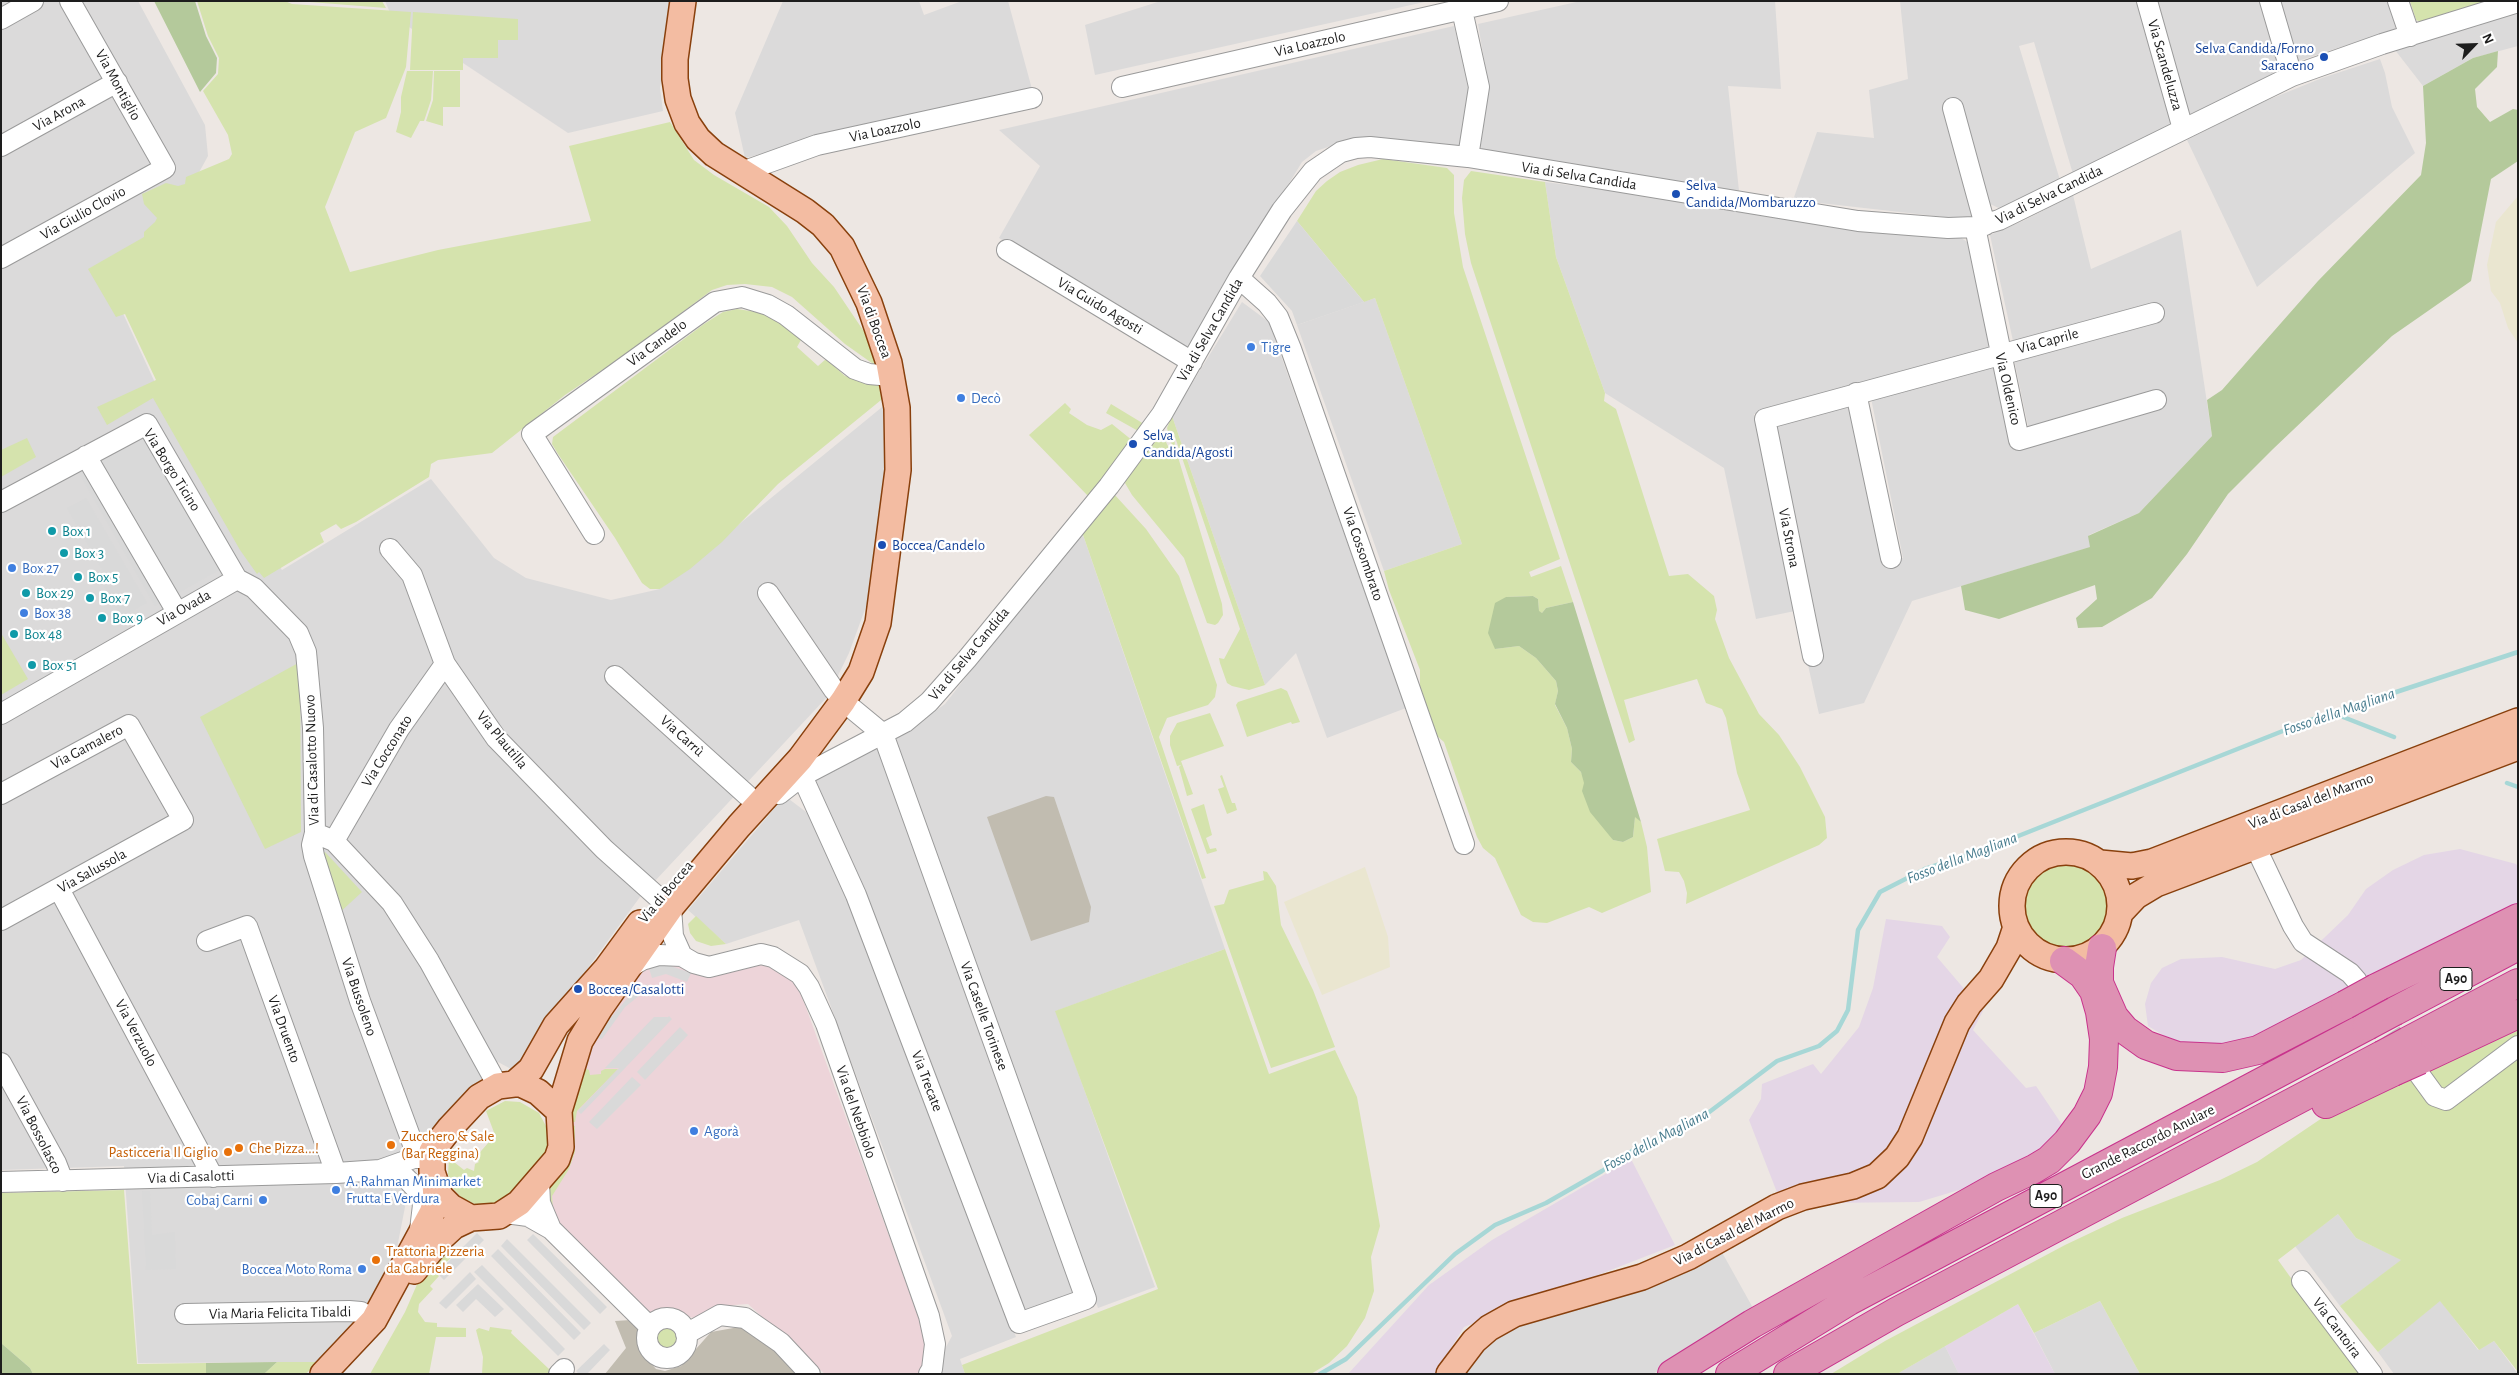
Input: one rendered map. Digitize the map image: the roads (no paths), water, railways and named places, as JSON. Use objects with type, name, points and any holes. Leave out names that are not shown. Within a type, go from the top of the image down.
[{"type":"highway","points":[[2102,948],[2099,983],[2114,1017],[2125,1030],[2146,1045],[2177,1056],[2224,1058],[2258,1050],[2345,1005],[2366,984],[2518,918]]},
{"type":"highway","name":"Grande Raccordo Anulare","points":[[1730,1374],[1849,1301],[2518,946]]},
{"type":"highway","points":[[1672,1374],[1761,1319],[1996,1187],[2034,1169],[2049,1160],[2068,1142],[2087,1115],[2098,1093],[2103,1067],[2104,1039],[2103,1025],[2094,991],[2083,975],[2064,961]]},
{"type":"highway","name":"Grande Raccordo Anulare","points":[[1788,1374],[1896,1312],[2112,1198],[2405,1060],[2518,983]]},
{"type":"highway","points":[[2405,1060],[2518,1014]]},
{"type":"main road","name":"Via di Boccea","points":[[506,1085],[531,1069],[556,1025],[606,968],[800,759],[839,707],[866,658],[878,623],[899,454],[898,408],[892,376],[870,302],[842,247],[823,225],[805,211],[742,172],[702,144],[693,133],[682,113],[676,85],[675,59],[683,1]]},
{"type":"main road","name":"Via di Boccea","points":[[558,1111],[580,1042],[600,1008],[629,968],[666,903],[748,796],[786,756],[839,707]]},
{"type":"main road","name":"Via di Casal del Marmo","points":[[2100,864],[2132,866],[2152,862],[2518,721]]},
{"type":"main road","name":"Via di Casal del Marmo","points":[[2120,913],[2131,900],[2147,888],[2518,747]]},
{"type":"main road","points":[[2067,852],[2084,855],[2100,864],[2116,886],[2120,913],[2114,932],[2102,948],[2084,958],[2064,961],[2037,952],[2024,941],[2016,927],[2013,911],[2014,892],[2021,876],[2034,862],[2050,854],[2067,852]]},
{"type":"main road","name":"Via di Casal del Marmo","points":[[1991,979],[2009,948],[2016,927]]},
{"type":"main road","name":"Via di Casal del Marmo","points":[[1449,1374],[1474,1340],[1489,1328],[1514,1314],[1642,1277],[1688,1257],[1777,1207],[1803,1197],[1853,1186],[1876,1176],[1897,1157],[1910,1137],[1958,1023],[1969,1004],[1991,979],[2013,962],[2037,952]]},
{"type":"main road","points":[[340,1374],[385,1324],[427,1252],[454,1226],[471,1218],[486,1218],[506,1213],[519,1203],[539,1182],[557,1159],[561,1148],[558,1111],[538,1092],[521,1084],[506,1085],[479,1097],[425,1154],[436,1189],[445,1202],[471,1218]]},
{"type":"main road","points":[[323,1374],[374,1320],[432,1213],[436,1201],[434,1180]]},
{"type":"street","points":[[1,19],[33,1]]},
{"type":"street","name":"Via Montiglio","points":[[70,1],[165,168]]},
{"type":"street","name":"Via Loazzolo","points":[[1122,87],[1461,5],[1498,1]]},
{"type":"street","name":"Via Scandeluzza","points":[[2147,1],[2183,129]]},
{"type":"street","points":[[2270,1],[2292,76]]},
{"type":"street","points":[[2398,1],[2410,36]]},
{"type":"street","name":"Via di Selva Candida","points":[[739,826],[802,776],[905,722],[930,702],[1109,486],[1162,414],[1239,278],[1300,186],[1313,171],[1331,157],[1356,148],[1370,147],[1468,157],[1858,221],[1948,228],[1980,226],[1999,220],[2292,76],[2518,2]]},
{"type":"street","points":[[1461,5],[1479,87],[1468,157]]},
{"type":"street","name":"Via Arona","points":[[1,146],[116,82]]},
{"type":"street","name":"Via Loazzolo","points":[[742,172],[817,145],[1032,98]]},
{"type":"street","name":"Via Oldenico","points":[[1953,108],[1980,226],[2000,354],[2020,440],[2156,400]]},
{"type":"street","name":"Via Giulio Clovio","points":[[1,258],[165,168]]},
{"type":"street","name":"Via Guido Agosti","points":[[1008,250],[1192,362]]},
{"type":"street","name":"Via Cossombrato","points":[[1239,278],[1267,303],[1278,317],[1291,349],[1464,844]]},
{"type":"street","name":"Via Candelo","points":[[594,534],[532,434],[715,302],[742,298],[768,305],[786,315],[855,369],[869,374],[892,376]]},
{"type":"street","name":"Via Caprile","points":[[1765,419],[2000,354],[2154,314]]},
{"type":"street","points":[[1856,393],[1891,558]]},
{"type":"street","name":"Via Strona","points":[[1765,419],[1812,656]]},
{"type":"street","name":"Via Borgo Ticino","points":[[1,502],[147,424],[237,579]]},
{"type":"street","points":[[86,456],[177,612]]},
{"type":"street","name":"Via Plautilla","points":[[390,548],[412,576],[445,664],[505,749],[604,849],[666,903]]},
{"type":"street","name":"Via Ovada","points":[[1,714],[237,579]]},
{"type":"street","name":"Via di Casalotto Nuovo","points":[[237,579],[254,588],[296,631],[306,652],[313,728],[315,833],[334,841],[381,890],[410,929],[506,1085]]},
{"type":"street","points":[[768,593],[839,707],[883,734]]},
{"type":"street","name":"Via Cocconato","points":[[334,841],[399,729],[445,664]]},
{"type":"street","name":"Via Carrù","points":[[615,676],[748,796]]},
{"type":"street","name":"Via Gamalero","points":[[1,794],[129,725],[183,820]]},
{"type":"street","name":"Via Caselle Torinese","points":[[883,734],[1086,1299]]},
{"type":"street","name":"Via Trecate","points":[[802,776],[856,895],[1019,1323],[1086,1299]]},
{"type":"street","name":"Via Salussola","points":[[1,920],[183,820]]},
{"type":"street","name":"Via Bussoleno","points":[[315,833],[312,845],[316,867],[360,1001],[425,1154]]},
{"type":"street","points":[[2256,848],[2293,926],[2303,942],[2366,984]]},
{"type":"street","name":"Via Verzuolo","points":[[59,889],[213,1177]]},
{"type":"street","points":[[666,903],[673,936],[682,956]]},
{"type":"street","name":"Via Druento","points":[[207,941],[247,926],[336,1173]]},
{"type":"street","name":"Via del Nebbiolo","points":[[629,968],[642,960],[659,956],[682,956],[694,963],[709,967],[761,954],[773,957],[800,974],[809,987],[826,1024],[929,1316],[935,1344],[932,1369],[929,1374]]},
{"type":"street","points":[[2405,1060],[2435,1096],[2446,1100],[2518,1046]]},
{"type":"street","name":"Via Bossolasco","points":[[1,1063],[56,1163],[62,1181]]},
{"type":"street","name":"Via di Casalotti","points":[[1,1182],[336,1173],[380,1170],[425,1154]]},
{"type":"street","name":"Via di Casalotti","points":[[380,1170],[406,1178],[420,1193],[423,1204],[420,1234]]},
{"type":"street","points":[[539,1182],[540,1203],[551,1229]]},
{"type":"street","points":[[506,1213],[528,1216],[551,1229],[650,1327]]},
{"type":"street","name":"Via Cantoira","points":[[2302,1282],[2372,1374]]},
{"type":"street","name":"Via Maria Felicita Tibaldi","points":[[184,1314],[349,1311],[361,1312],[374,1320]]},
{"type":"street","points":[[686,1334],[720,1315],[745,1318],[780,1343],[810,1374]]},
{"type":"street","points":[[660,1319],[674,1319],[684,1328],[686,1334],[685,1346],[681,1352],[670,1358],[657,1355],[649,1346],[647,1340],[650,1327],[660,1319]]},
{"type":"waterway","name":"Fosso della Magliana","points":[[1320,1374],[1346,1359],[1455,1254],[1495,1225],[1546,1203],[1602,1171],[1635,1149],[1696,1122],[1777,1061],[1819,1046],[1837,1031],[1848,1010],[1858,930],[1880,892],[1925,869],[1983,850],[2308,721],[2518,652]]},
{"type":"waterway","points":[[2333,713],[2394,737]]},
{"type":"waterway","points":[[2507,783],[2518,787]]},
{"type":"tunnel","points":[[2358,982],[2407,1056]]},
{"type":"place","name":"Selva Candida/Forno Saraceno","points":[[2324,57]]},
{"type":"place","name":"Selva Candida/Mombaruzzo","points":[[1676,194]]},
{"type":"place","name":"Tigre","points":[[1251,347]]},
{"type":"place","name":"Decò","points":[[961,398]]},
{"type":"place","name":"Selva Candida/Agosti","points":[[1133,444]]},
{"type":"place","name":"Box 1","points":[[52,531]]},
{"type":"place","name":"Boccea/Candelo","points":[[882,545]]},
{"type":"place","name":"Box 3","points":[[64,553]]},
{"type":"place","name":"Box 27","points":[[12,568]]},
{"type":"place","name":"Box 5","points":[[78,577]]},
{"type":"place","name":"Box 29","points":[[26,593]]},
{"type":"place","name":"Box 7","points":[[90,598]]},
{"type":"place","name":"Box 38","points":[[24,613]]},
{"type":"place","name":"Box 9","points":[[102,618]]},
{"type":"place","name":"Box 48","points":[[14,634]]},
{"type":"place","name":"Box 51","points":[[32,665]]},
{"type":"place","name":"Boccea/Casalotti","points":[[578,989]]},
{"type":"place","name":"Agorà","points":[[694,1131]]},
{"type":"place","name":"Zucchero & Sale (Bar Reggina)","points":[[391,1145]]},
{"type":"place","name":"Che Pizza...!","points":[[239,1148]]},
{"type":"place","name":"Pasticceria Il Giglio","points":[[228,1152]]},
{"type":"place","name":"A. Rahman Minimarket Frutta E Verdura","points":[[336,1190]]},
{"type":"place","name":"Cobaj Carni","points":[[263,1200]]},
{"type":"place","name":"Trattoria Pizzeria da Gabriele","points":[[376,1260]]},
{"type":"place","name":"Boccea Moto Roma","points":[[362,1269]]}]
